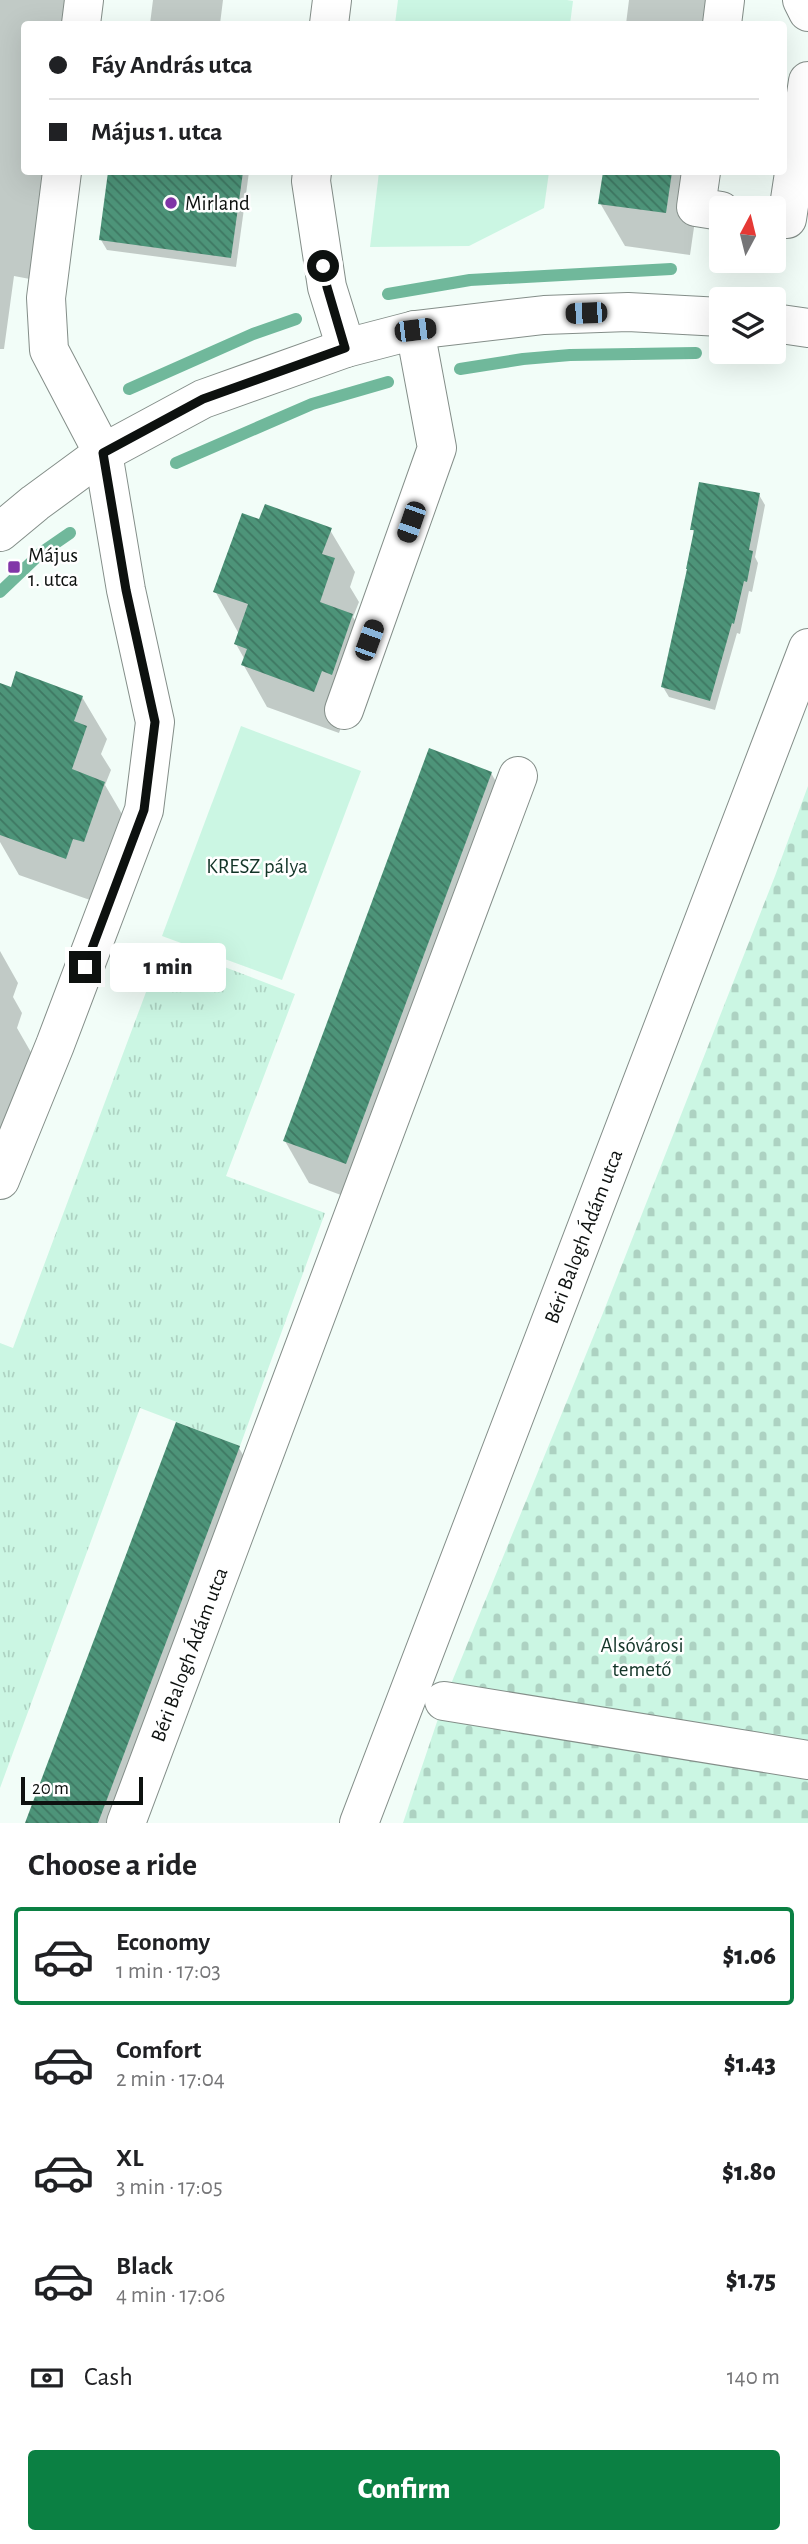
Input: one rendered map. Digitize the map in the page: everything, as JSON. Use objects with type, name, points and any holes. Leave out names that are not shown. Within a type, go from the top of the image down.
[{"type":"street","points":[[81,21],[84,0]]},
{"type":"street","points":[[329,21],[332,0]]},
{"type":"street","points":[[722,21],[726,0]]},
{"type":"street","points":[[802,0],[808,12]]},
{"type":"street","points":[[786,219],[808,81]]},
{"type":"street","points":[[0,1180],[60,1032],[144,810],[155,722],[126,590],[103,453],[50,351],[46,298],[62,175]]},
{"type":"street","points":[[312,175],[327,287],[345,348]]},
{"type":"street","points":[[701,175],[696,207],[709,209]]},
{"type":"street","points":[[0,532],[103,453],[203,399],[345,348],[415,330],[544,315],[628,312],[709,316]]},
{"type":"street","points":[[786,325],[808,328]]},
{"type":"street","points":[[344,710],[437,448],[415,330]]},
{"type":"street","name":"Béri Balogh Ádám utca","points":[[359,1823],[808,648]]},
{"type":"street","name":"Béri Balogh Ádám utca","points":[[126,1823],[518,776]]},
{"type":"street","points":[[444,1700],[808,1760]]},
{"type":"green space","points":[[398,0],[573,1],[570,21],[395,21]]},
{"type":"green space","points":[[379,175],[549,175],[544,208],[469,246],[370,247]]},
{"type":"green space","name":"KRESZ pálya","points":[[241,726],[361,771],[282,980],[162,936]]},
{"type":"green space","name":"Alsóvárosi temető","points":[[808,786],[808,1823],[403,1823],[444,1701],[603,1313]]},
{"type":"green space","points":[[164,944],[295,994],[226,1176],[325,1213],[240,1446],[140,1408],[0,1788],[0,1343],[13,1348]]},
{"type":"building","name":"Mirland","points":[[108,175],[243,175],[231,258],[99,240]]},
{"type":"building","points":[[603,175],[672,175],[666,213],[598,204]]},
{"type":"building","points":[[699,482],[760,493],[749,550],[753,551],[747,582],[744,581],[734,624],[732,623],[710,701],[661,687],[687,569],[694,530],[690,530]]},
{"type":"building","points":[[265,504],[332,528],[322,554],[335,558],[320,602],[353,614],[332,675],[322,671],[314,692],[241,665],[247,649],[234,644],[248,604],[213,592],[242,513],[259,519]]},
{"type":"building","points":[[16,671],[83,696],[74,721],[87,726],[72,769],[105,782],[84,842],[73,839],[66,859],[0,835],[0,683],[11,687]]},
{"type":"building","points":[[429,748],[492,772],[346,1164],[283,1141]]},
{"type":"building","points":[[176,1422],[240,1446],[98,1823],[25,1823]]},
{"type":"waterway","points":[[388,294],[470,280],[671,269]]},
{"type":"waterway","points":[[129,389],[253,334],[296,319]]},
{"type":"waterway","points":[[460,369],[570,355],[696,353]]},
{"type":"waterway","points":[[176,463],[312,404],[388,382]]},
{"type":"waterway","points":[[0,592],[41,553],[70,533]]},
{"type":"place","name":"Mirland","points":[[171,203]]},
{"type":"place","name":"Május 1. utca","points":[[14,567]]},
{"type":"route","points":[[85,967],[144,810],[155,722],[126,590],[103,453],[203,399],[345,348],[323,266]]}]
